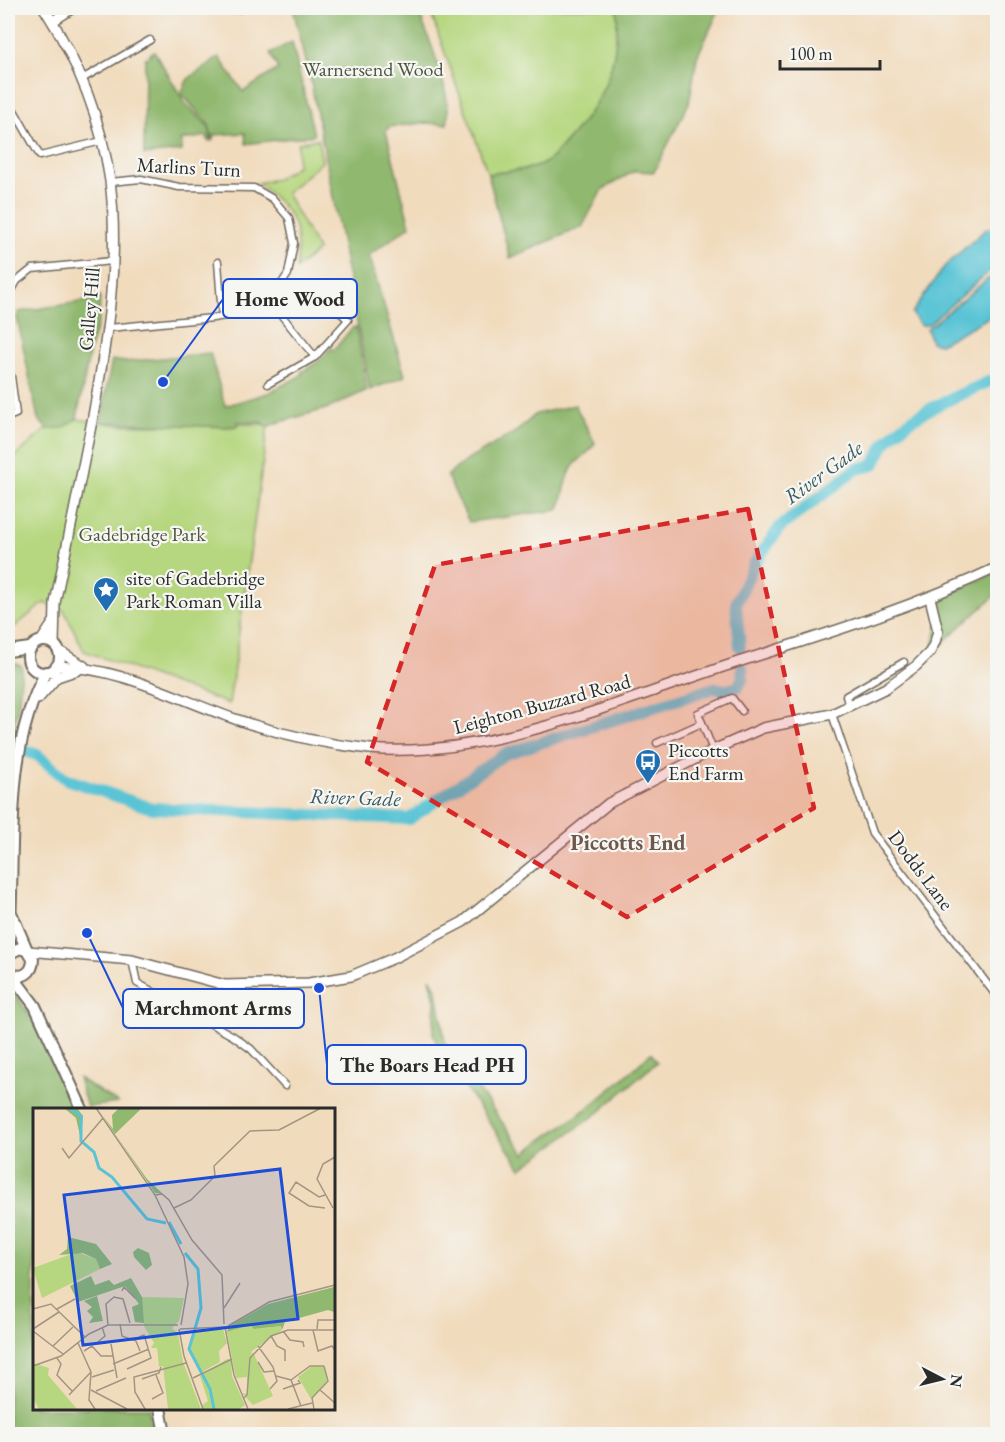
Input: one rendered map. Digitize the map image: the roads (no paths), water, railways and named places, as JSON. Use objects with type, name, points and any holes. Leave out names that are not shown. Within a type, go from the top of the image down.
[{"type":"main road","points":[[8,651],[30,648],[41,641],[56,648],[56,666],[46,672],[33,697],[20,757],[13,813],[8,954]]},
{"type":"main road","points":[[30,648],[33,697]]},
{"type":"main road","points":[[8,651],[46,672]]},
{"type":"main road","points":[[11,912],[33,959],[30,985],[35,1006],[82,1108]]},
{"type":"main road","points":[[8,954],[17,948],[27,950]]},
{"type":"main road","points":[[9,972],[22,976],[31,970]]},
{"type":"main road","points":[[9,972],[35,1006]]},
{"type":"main road","points":[[160,1409],[165,1434]]},
{"type":"street","name":"Galley Hill","points":[[44,8],[82,79],[102,141],[110,182],[109,327],[53,622],[56,648]]},
{"type":"street","points":[[52,21],[73,8]]},
{"type":"street","points":[[82,79],[150,40]]},
{"type":"street","points":[[11,105],[40,156],[102,141]]},
{"type":"street","name":"Marlins Turn","points":[[110,182],[141,179],[179,187],[254,188],[273,199],[289,218],[294,243],[288,274],[270,301]]},
{"type":"street","points":[[8,297],[17,281],[32,269],[111,261]]},
{"type":"street","points":[[218,262],[222,316]]},
{"type":"street","points":[[268,384],[315,357],[348,320],[328,300]]},
{"type":"street","points":[[109,327],[243,313],[270,301],[315,357]]},
{"type":"street","points":[[8,417],[16,414],[11,376]]},
{"type":"street","name":"Leighton Buzzard Road","points":[[56,666],[86,667],[144,682],[233,718],[289,736],[371,749],[423,750],[503,736],[660,691],[930,598],[998,567]]},
{"type":"street","points":[[27,950],[132,960],[225,985],[309,983],[351,976],[394,958],[463,922],[609,803],[713,750],[763,728],[832,714],[886,688],[930,652],[938,631],[930,598]]},
{"type":"street","name":"Galley Hill","points":[[41,641],[53,622]]},
{"type":"street","name":"Leighton Buzzard Road","points":[[56,648],[86,667]]},
{"type":"street","points":[[849,707],[846,696],[904,662]]},
{"type":"street","points":[[28,713],[57,677],[86,667]]},
{"type":"street","points":[[713,750],[698,712],[732,698],[742,711]]},
{"type":"street","name":"Dodds Lane","points":[[832,714],[872,833],[998,998]]},
{"type":"street","points":[[657,743],[702,723]]},
{"type":"street","points":[[31,970],[53,953]]},
{"type":"street","points":[[132,960],[137,983],[233,1036],[251,1049],[285,1086]]},
{"type":"water","points":[[987,228],[994,229],[992,269],[928,325],[920,325],[912,313],[944,267]]},
{"type":"water","points":[[989,278],[993,282],[991,316],[940,344],[931,342],[927,329]]},
{"type":"waterway","name":"River Gade","points":[[740,647],[736,604],[754,564],[780,527],[857,469],[874,465],[888,440],[912,420],[998,377]]},
{"type":"waterway","name":"River Gade","points":[[8,745],[37,755],[66,779],[151,808],[409,819],[505,754],[714,688],[726,690],[738,687],[743,678],[742,668]]},
{"type":"place","name":"Home Wood","points":[[163,382]]},
{"type":"place","name":"site of Gadebridge Park Roman Villa","points":[[106,613]]},
{"type":"place","name":"Piccotts End Farm","points":[[648,785]]},
{"type":"place","name":"Marchmont Arms","points":[[87,933]]},
{"type":"place","name":"The Boars Head PH","points":[[319,988]]},
{"type":"district","name":"Piccotts End","points":[[628,842]]},
{"type":"park label","name":"Warnersend Wood","points":[[373,69]]},
{"type":"park label","name":"Gadebridge Park","points":[[142,534]]}]
